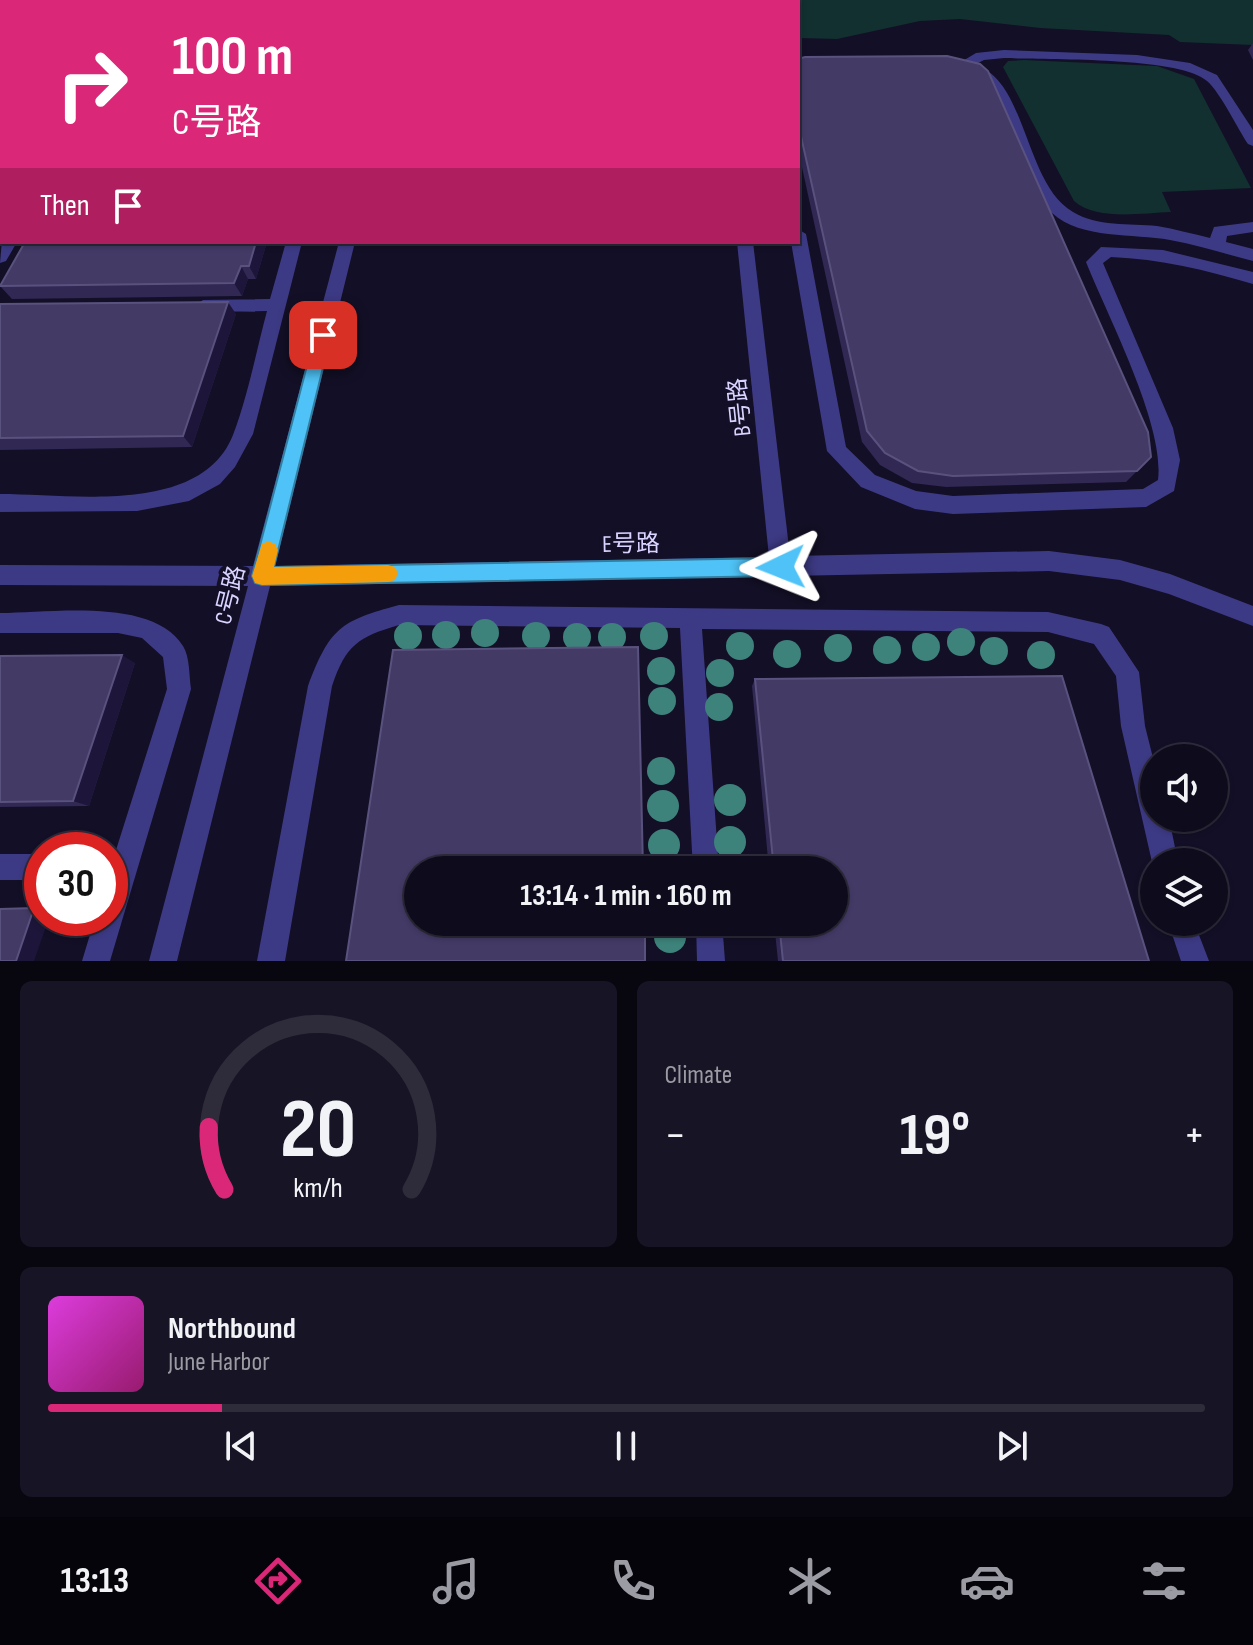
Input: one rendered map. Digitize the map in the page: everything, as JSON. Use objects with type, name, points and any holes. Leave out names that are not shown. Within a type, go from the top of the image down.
[{"type":"street","points":[[1253,141],[1212,78],[1185,66],[1137,59],[1004,54],[981,56],[958,64],[984,71],[996,86],[1055,207],[1073,219],[1217,245],[1253,255]]},
{"type":"street","points":[[1217,245],[1220,231],[1253,227]]},
{"type":"street","points":[[0,503],[162,501],[205,485],[229,462],[243,434],[293,244]]},
{"type":"street","name":"C号路","points":[[163,961],[346,244]]},
{"type":"street","name":"B号路","points":[[745,244],[781,567]]},
{"type":"street","points":[[800,244],[837,451],[868,481],[915,500],[953,505],[1146,498],[1167,485],[1170,460],[1163,428],[1094,262],[1107,251],[1133,251],[1170,256],[1253,278]]},
{"type":"street","points":[[183,306],[275,305]]},
{"type":"street","name":"E号路","points":[[0,575],[262,576],[1049,561],[1120,570],[1170,584],[1253,616]]},
{"type":"street","points":[[271,961],[320,686],[332,653],[356,627],[399,615],[1048,622],[1101,635],[1127,672],[1133,726],[1140,754]]},
{"type":"street","points":[[690,617],[705,856]]},
{"type":"street","points":[[0,623],[118,623],[148,629],[174,652],[179,689],[128,832]]},
{"type":"street","points":[[0,867],[24,867]]},
{"type":"street","points":[[96,961],[103,936]]},
{"type":"street","points":[[710,936],[711,961]]},
{"type":"street","points":[[1186,936],[1195,961]]},
{"type":"green space","points":[[800,0],[1253,0],[1253,45],[1180,42],[1169,35],[1040,28],[960,19],[920,21],[837,39],[800,38]]},
{"type":"green space","points":[[1008,61],[1157,66],[1194,79],[1251,188],[1162,192],[1171,212],[1107,214],[1084,207],[1074,201],[1003,67]]},
{"type":"building","points":[[947,56],[980,64],[988,71],[1148,432],[1151,457],[1137,471],[953,476],[918,471],[885,453],[867,431],[800,132],[800,58]]},
{"type":"building","points":[[24,244],[255,244],[249,266],[241,266],[234,283],[0,286]]},
{"type":"building","points":[[228,302],[183,436],[0,438],[0,304]]},
{"type":"building","points":[[638,647],[643,856],[404,856],[404,936],[645,936],[645,961],[346,961],[393,650]]},
{"type":"building","points":[[122,655],[73,801],[0,802],[0,656]]},
{"type":"building","points":[[1062,676],[1149,961],[783,961],[780,936],[848,936],[848,856],[773,856],[755,679]]},
{"type":"building","points":[[24,908],[24,936],[16,961],[0,961],[0,909]]},
{"type":"slow traffic","points":[[268,550],[262,576],[388,573]]},
{"type":"route","points":[[323,335],[262,576],[781,567]]}]
